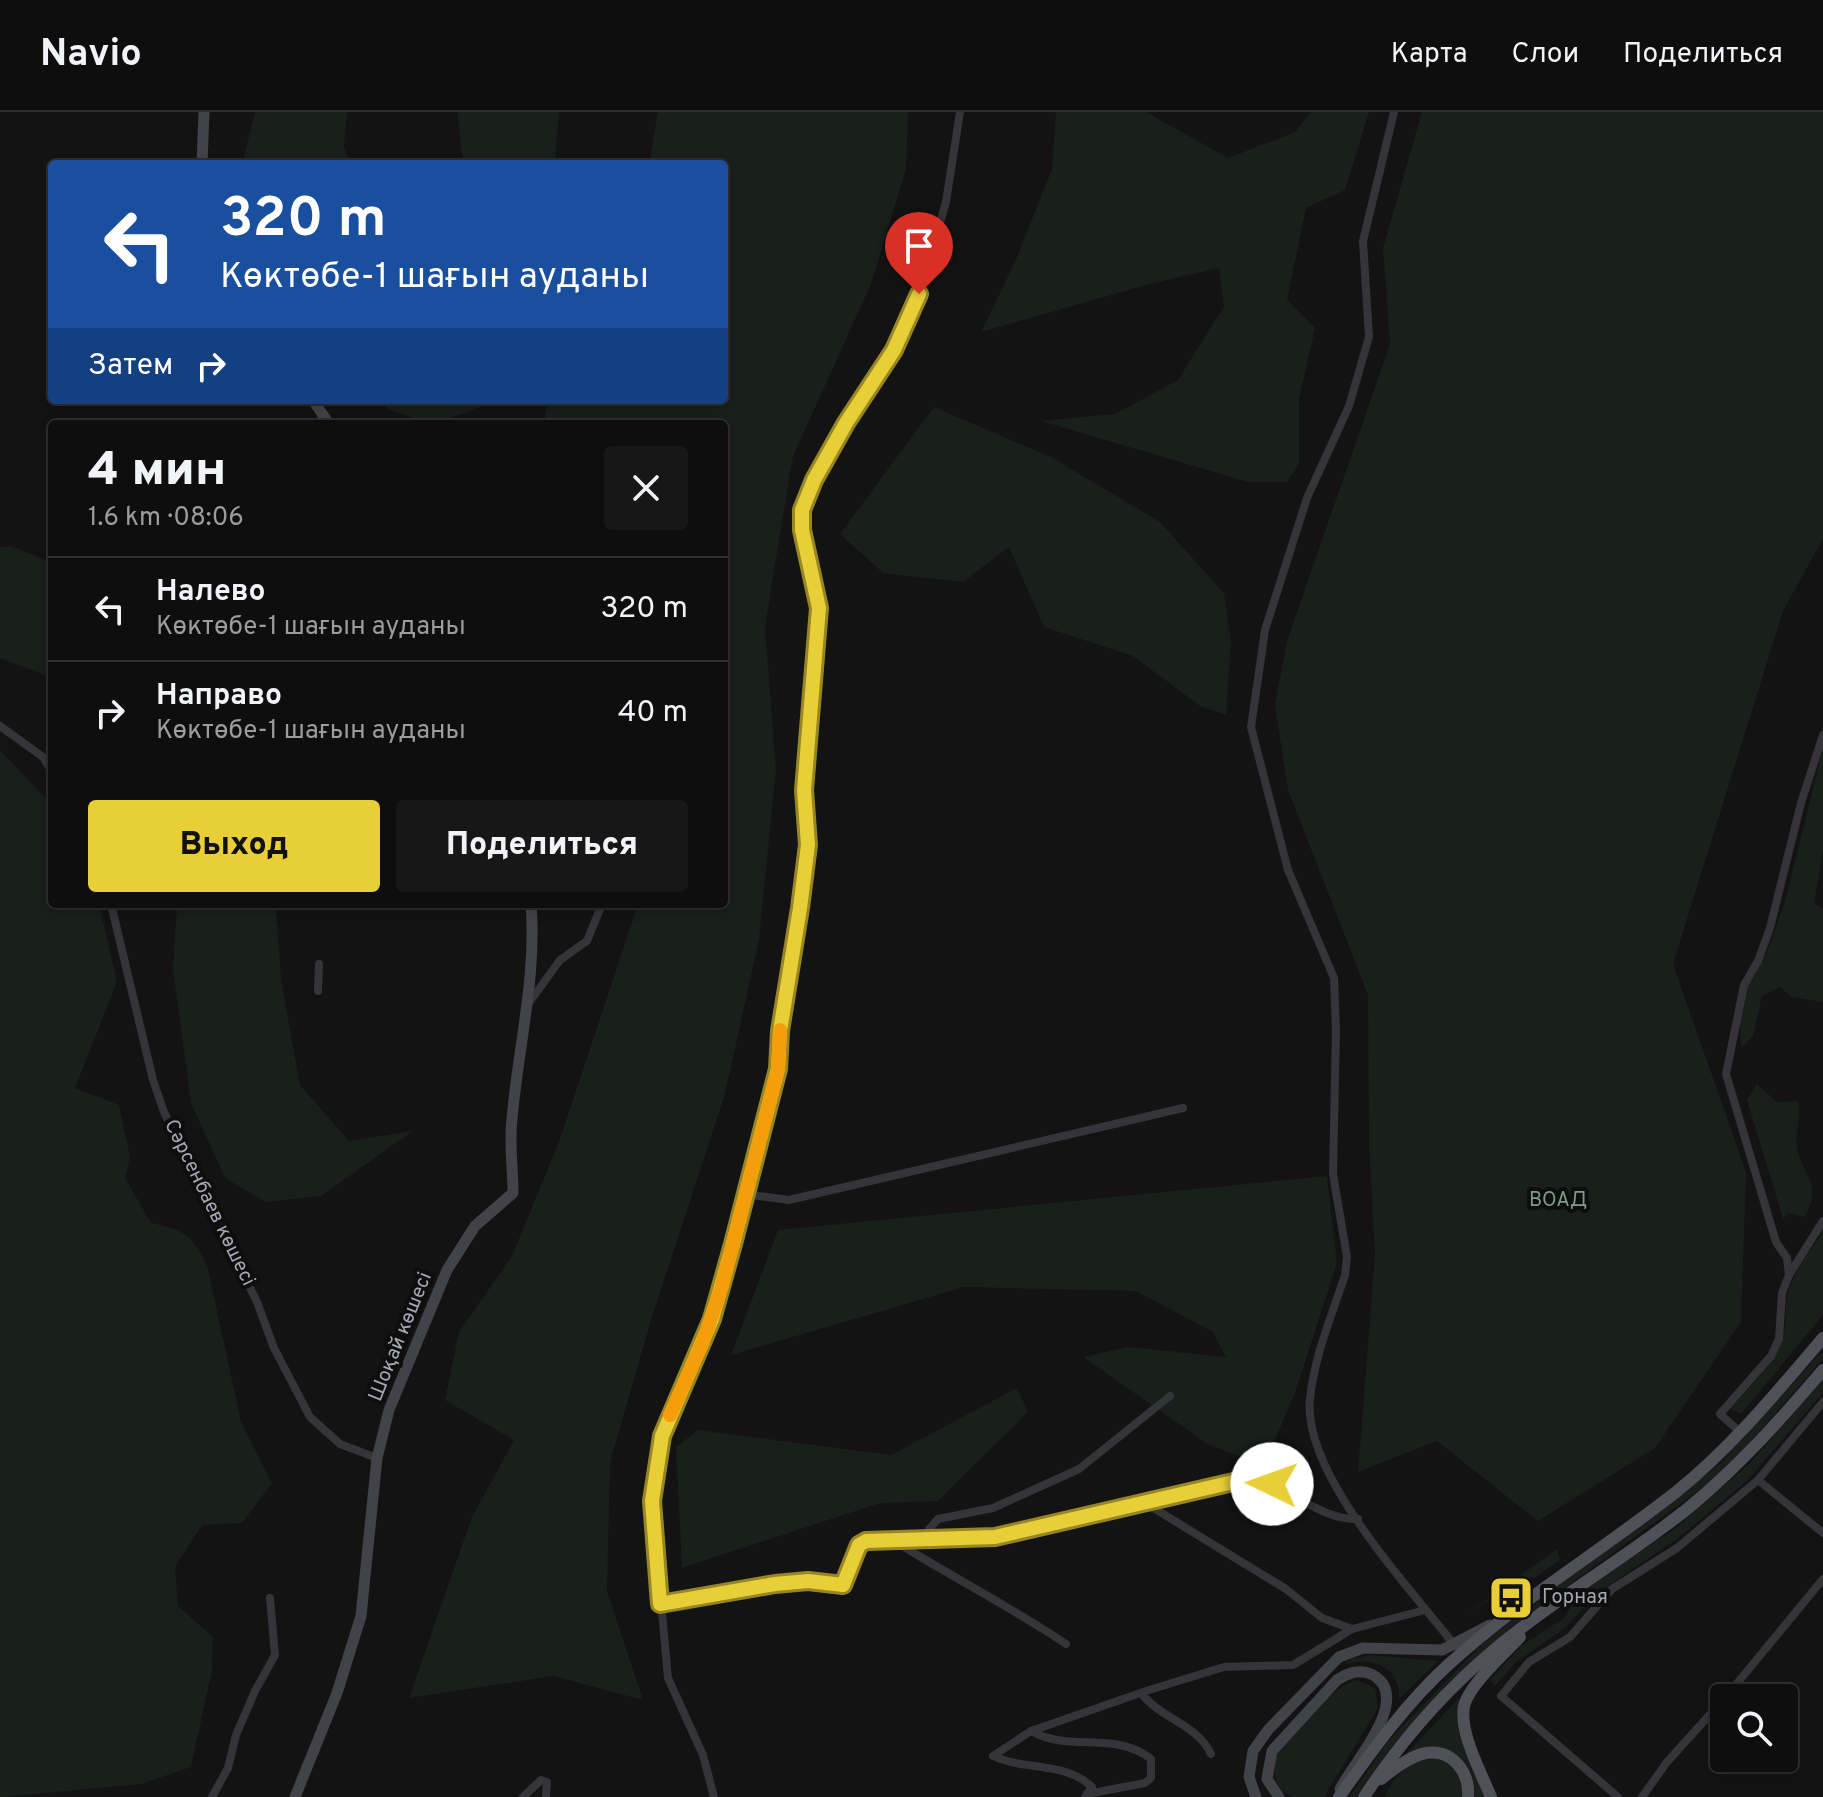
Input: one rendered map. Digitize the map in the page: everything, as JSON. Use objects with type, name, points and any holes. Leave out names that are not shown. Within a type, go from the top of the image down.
[{"type":"main road","points":[[1338,1797],[1458,1650],[1678,1490],[1740,1432],[1823,1338]]},
{"type":"main road","points":[[1367,1793],[1425,1717],[1464,1677],[1542,1612],[1640,1546],[1732,1471],[1823,1370]]},
{"type":"main road","points":[[1491,1797],[1465,1724],[1464,1706],[1472,1690],[1542,1612]]},
{"type":"main road","points":[[1367,1793],[1416,1756],[1427,1753],[1450,1757],[1466,1775],[1468,1797]]},
{"type":"street","points":[[202,160],[204,112]]},
{"type":"street","points":[[714,1797],[703,1755],[668,1678],[652,1501],[662,1436],[712,1319],[778,1069],[808,845],[804,790],[819,608],[802,530],[802,510],[814,480],[849,416],[894,350],[919,294],[946,202],[960,112]]},
{"type":"street","points":[[1394,112],[1363,241],[1369,337],[1349,406],[1307,498],[1265,630],[1251,727],[1288,870],[1334,978],[1333,1174],[1347,1257],[1345,1275],[1309,1400],[1313,1438],[1326,1472],[1358,1519],[1458,1650]]},
{"type":"street","points":[[0,726],[43,757],[48,765]]},
{"type":"street","points":[[1789,1275],[1787,1258],[1776,1242],[1726,1074],[1744,985],[1758,961],[1770,928],[1801,803],[1823,735]]},
{"type":"street","name":"Сәрсенбаев көшесі","points":[[112,908],[153,1080],[164,1112],[257,1302],[274,1348],[310,1417],[340,1444],[377,1458]]},
{"type":"street","name":"Шоқай көшесі","points":[[295,1797],[337,1693],[361,1616],[377,1458],[389,1410],[447,1270],[475,1226],[513,1193],[510,1139],[526,1009],[533,930],[531,908]]},
{"type":"street","points":[[526,1009],[560,960],[587,941],[600,908]]},
{"type":"street","points":[[318,991],[319,964]]},
{"type":"street","points":[[744,1194],[789,1200],[1183,1108]]},
{"type":"street","points":[[1740,1432],[1720,1414],[1771,1356],[1779,1339],[1782,1293],[1789,1275],[1823,1221]]},
{"type":"street","points":[[926,1539],[929,1529],[938,1519],[993,1508],[1079,1469],[1170,1396]]},
{"type":"street","points":[[1618,1797],[1501,1696],[1529,1662],[1570,1637],[1612,1589],[1677,1548],[1758,1480],[1823,1402]]},
{"type":"street","points":[[660,1604],[775,1584],[808,1581],[843,1585],[859,1545],[866,1541],[995,1537],[1142,1501],[1258,1480],[1328,1516],[1358,1519]]},
{"type":"street","points":[[1758,1480],[1823,1533]]},
{"type":"street","points":[[1142,1501],[1286,1589],[1322,1618],[1352,1629]]},
{"type":"street","points":[[893,1540],[962,1584],[1006,1605],[1066,1644]]},
{"type":"street","points":[[1736,1684],[1823,1579]]},
{"type":"street","points":[[212,1797],[228,1768],[236,1735],[275,1655],[270,1598]]},
{"type":"street","points":[[1086,1796],[1092,1787],[1079,1775],[1006,1762],[993,1756],[1031,1731],[1141,1693],[1224,1667],[1293,1665],[1352,1629],[1425,1610]]},
{"type":"street","points":[[1256,1797],[1249,1777],[1253,1751],[1268,1730],[1339,1657],[1363,1648],[1428,1652],[1458,1650]]},
{"type":"street","points":[[1279,1797],[1267,1779],[1272,1751],[1337,1680],[1347,1674],[1366,1672],[1383,1684],[1388,1702],[1381,1722],[1338,1797]]},
{"type":"street","points":[[1141,1693],[1151,1705],[1197,1732],[1211,1754]]},
{"type":"street","points":[[1642,1797],[1667,1762],[1710,1714]]},
{"type":"street","points":[[1031,1731],[1044,1739],[1070,1743],[1113,1741],[1137,1749],[1151,1759],[1151,1778],[1145,1783],[1086,1796]]},
{"type":"street","points":[[523,1797],[541,1780],[547,1782],[546,1797]]},
{"type":"green space","points":[[255,112],[347,112],[344,147],[349,160],[243,160]]},
{"type":"green space","points":[[457,112],[559,112],[555,160],[463,160]]},
{"type":"green space","points":[[658,112],[908,112],[906,169],[871,284],[793,456],[765,626],[776,770],[759,939],[725,1094],[652,1317],[610,1462],[607,1591],[643,1700],[553,1676],[409,1698],[472,1517],[514,1440],[445,1400],[459,1332],[512,1256],[560,1139],[637,908],[728,908],[728,420],[545,420],[547,404],[728,404],[728,160],[650,160]]},
{"type":"green space","points":[[1056,112],[1146,112],[1228,158],[1295,132],[1311,112],[1369,112],[1345,190],[1306,208],[1287,300],[1315,328],[1299,399],[1299,464],[1287,482],[1248,482],[1041,421],[1115,414],[1178,380],[1224,306],[1219,268],[1150,284],[981,332],[1015,262],[1052,169]]},
{"type":"green space","name":"ВОАД","points":[[1422,112],[1823,112],[1823,539],[1783,611],[1673,964],[1746,1172],[1741,1322],[1655,1448],[1538,1521],[1437,1441],[1358,1472],[1375,1254],[1369,1148],[1368,995],[1288,790],[1275,705],[1287,641],[1390,344],[1383,248]]},
{"type":"green space","points":[[383,404],[485,404],[444,420],[420,420],[389,410]]},
{"type":"green space","points":[[934,407],[1051,457],[1160,522],[1224,593],[1231,643],[1226,715],[1200,706],[1133,656],[1044,627],[1009,547],[963,582],[883,573],[840,534]]},
{"type":"green space","points":[[11,546],[48,561],[48,676],[0,658],[0,547]]},
{"type":"green space","points":[[1823,747],[1823,851],[1814,903],[1823,909],[1823,1002],[1791,997],[1780,987],[1762,996],[1753,1036],[1741,1048],[1740,1016],[1747,984],[1767,952],[1785,901]]},
{"type":"green space","points":[[0,750],[48,801],[48,908],[100,908],[117,982],[75,1088],[119,1105],[130,1157],[125,1178],[151,1223],[172,1228],[187,1236],[203,1258],[241,1422],[272,1483],[242,1523],[202,1525],[175,1567],[178,1606],[213,1637],[212,1670],[191,1767],[141,1784],[0,1797]]},
{"type":"green space","points":[[177,908],[276,908],[281,980],[300,1085],[349,1141],[413,1131],[321,1196],[266,1202],[225,1178],[191,1103],[173,969]]},
{"type":"green space","points":[[1757,1084],[1777,1102],[1798,1101],[1797,1146],[1813,1190],[1804,1217],[1789,1213],[1783,1219],[1747,1100]]},
{"type":"green space","points":[[1327,1176],[1337,1263],[1295,1393],[1264,1465],[1209,1445],[1083,1357],[1128,1347],[1226,1357],[1213,1332],[1136,1291],[964,1287],[731,1355],[778,1230]]},
{"type":"green space","points":[[1823,1232],[1823,1315],[1741,1414],[1730,1409],[1764,1371],[1780,1345],[1789,1288]]},
{"type":"green space","points":[[1823,1350],[1823,1359],[1724,1472],[1510,1628],[1448,1683],[1393,1745],[1356,1797],[1349,1797],[1388,1741],[1484,1642],[1719,1465]]},
{"type":"green space","points":[[1823,1380],[1823,1393],[1747,1481],[1677,1539],[1599,1592],[1565,1628],[1515,1663],[1495,1686],[1490,1680],[1521,1646],[1564,1618],[1578,1594],[1674,1529],[1749,1464]]},
{"type":"green space","points":[[1017,1388],[1028,1412],[938,1501],[880,1503],[682,1568],[676,1447],[698,1430],[891,1455]]},
{"type":"green space","points":[[1557,1549],[1560,1560],[1536,1577],[1520,1579],[1457,1621]]},
{"type":"green space","points":[[1371,1655],[1438,1661],[1399,1699],[1395,1678],[1383,1666],[1365,1661],[1345,1664],[1351,1659]]},
{"type":"green space","points":[[1357,1680],[1375,1688],[1378,1708],[1324,1797],[1293,1797],[1282,1791],[1275,1768],[1283,1745],[1325,1700]]},
{"type":"green space","points":[[1460,1697],[1460,1736],[1486,1797],[1475,1797],[1472,1773],[1454,1753],[1406,1754]]},
{"type":"green space","points":[[1438,1758],[1457,1773],[1462,1797],[1384,1797],[1405,1769]]},
{"type":"slow traffic","points":[[670,1415],[702,1344],[722,1286],[778,1069],[780,1030]]},
{"type":"place","name":"Горная","points":[[1511,1598]]},
{"type":"route","points":[[919,294],[894,350],[857,403],[814,480],[802,510],[802,530],[819,608],[804,790],[808,845],[800,908],[780,1031],[778,1069],[758,1150],[712,1319],[662,1436],[652,1501],[660,1604],[775,1584],[808,1581],[843,1585],[859,1545],[866,1541],[995,1537],[1242,1480],[1272,1484]]}]
